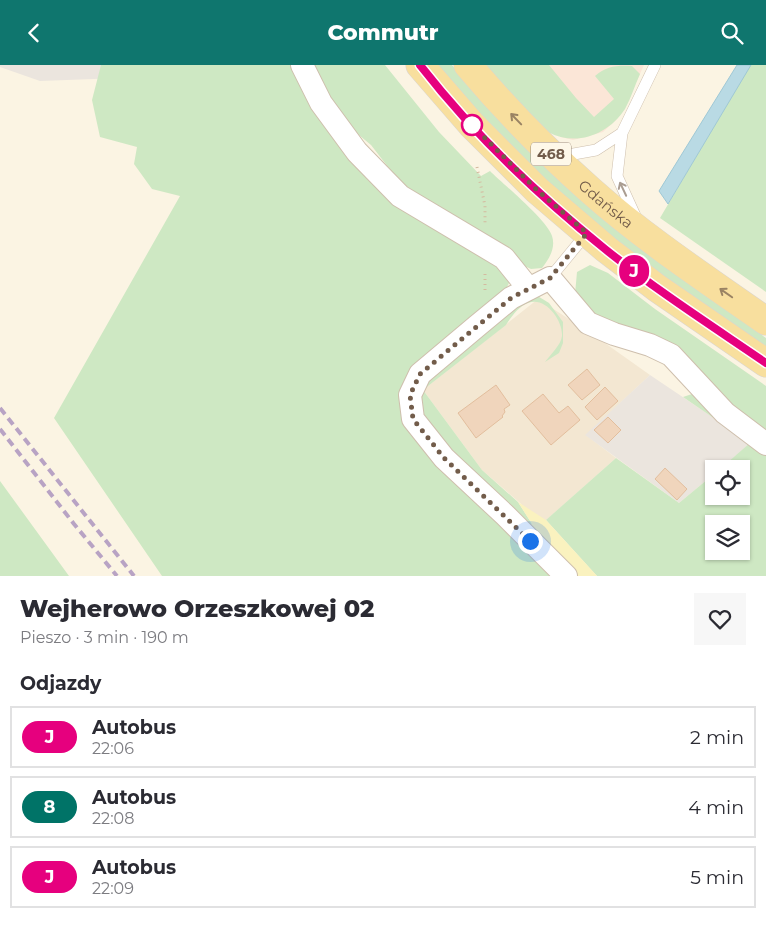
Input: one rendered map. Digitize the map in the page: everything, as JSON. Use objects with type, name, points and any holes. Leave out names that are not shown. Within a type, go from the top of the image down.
[{"type":"main road","name":"468","points":[[420,65],[472,125],[524,177],[596,241],[657,288],[766,363]]},
{"type":"main road","name":"Gdańska","points":[[468,65],[494,96],[554,157],[591,191],[643,233]]},
{"type":"main road","name":"468","points":[[643,233],[766,321]]},
{"type":"street","points":[[302,65],[320,103],[352,145],[400,196],[504,258],[529,289]]},
{"type":"street","points":[[566,576],[444,458],[413,419],[410,395],[420,374],[511,298],[550,278],[588,323],[614,334],[650,345],[671,355],[725,413],[766,444]]},
{"type":"lane","points":[[643,233],[617,175],[622,133],[655,65]]},
{"type":"lane","points":[[554,157],[596,150],[622,133]]},
{"type":"lane","points":[[550,278],[596,241]]},
{"type":"shaded area","points":[[0,65],[162,65],[147,77],[40,81],[0,67]]},
{"type":"shaded area","points":[[485,65],[644,65],[624,109],[615,121],[603,132],[573,140],[561,137]]},
{"type":"shaded area","points":[[538,299],[650,375],[586,435],[616,458],[543,523],[482,470],[423,390]]},
{"type":"shaded area","points":[[650,375],[751,443],[731,460],[705,460],[705,481],[679,503],[585,435]]},
{"type":"green space","points":[[101,65],[294,65],[325,119],[368,180],[417,214],[502,265],[510,281],[502,297],[405,395],[555,576],[162,576],[54,418],[180,196],[152,189],[134,164],[137,147],[100,137],[92,100]]},
{"type":"green space","points":[[307,65],[385,65],[439,132],[481,176],[490,171],[534,212],[549,229],[553,245],[549,257],[542,268],[531,269],[516,262],[409,194],[371,145],[342,121]]},
{"type":"green space","points":[[438,65],[452,65],[474,92],[668,269],[766,338],[766,348],[691,297],[594,223],[546,181],[501,136]]},
{"type":"green space","points":[[485,65],[549,65],[594,117],[614,99],[595,76],[608,68],[622,66],[632,66],[640,74],[625,109],[610,126],[591,136],[569,138],[548,132],[541,127]]},
{"type":"green space","points":[[750,65],[766,65],[766,292],[660,218]]},
{"type":"green space","points":[[590,265],[608,273],[655,309],[766,386],[766,439],[696,377],[595,319],[575,294],[577,272]]},
{"type":"green space","points":[[536,295],[549,303],[563,322],[563,343],[559,353],[545,362],[558,346],[561,339],[562,330],[560,323],[546,306],[541,303],[528,303],[518,309],[506,325],[423,390],[482,470],[518,502],[532,524],[529,528],[425,427],[418,387],[485,325]]},
{"type":"green space","points":[[695,393],[766,448],[766,576],[597,576],[546,520],[616,458],[679,503],[705,481],[705,505],[750,505],[750,460],[730,460],[750,443],[683,397]]},
{"type":"green space","points":[[0,481],[69,576],[0,576]]},
{"type":"sand","points":[[518,502],[546,520],[597,576],[576,576],[529,528],[532,524]]},
{"type":"water","points":[[737,65],[751,65],[668,204],[659,191]]},
{"type":"building","points":[[587,369],[600,385],[582,400],[568,385]]},
{"type":"building","points":[[496,385],[510,405],[504,409],[503,417],[476,438],[458,413]]},
{"type":"building","points":[[605,387],[618,401],[597,420],[585,407]]},
{"type":"building","points":[[543,394],[559,413],[568,406],[580,420],[551,445],[522,411]]},
{"type":"building","points":[[608,417],[621,430],[608,443],[594,430]]},
{"type":"building","points":[[665,468],[687,489],[677,500],[655,479]]},
{"type":"railway","points":[[0,408],[134,576]]},
{"type":"railway","points":[[0,429],[117,576]]},
{"type":"bus line","name":"J","points":[[420,65],[472,125],[537,190],[606,249],[657,288],[766,363]]},
{"type":"route","points":[[472,125],[537,190],[587,233],[550,278],[511,298],[420,374],[410,395],[413,419],[444,458],[530,541]]}]
